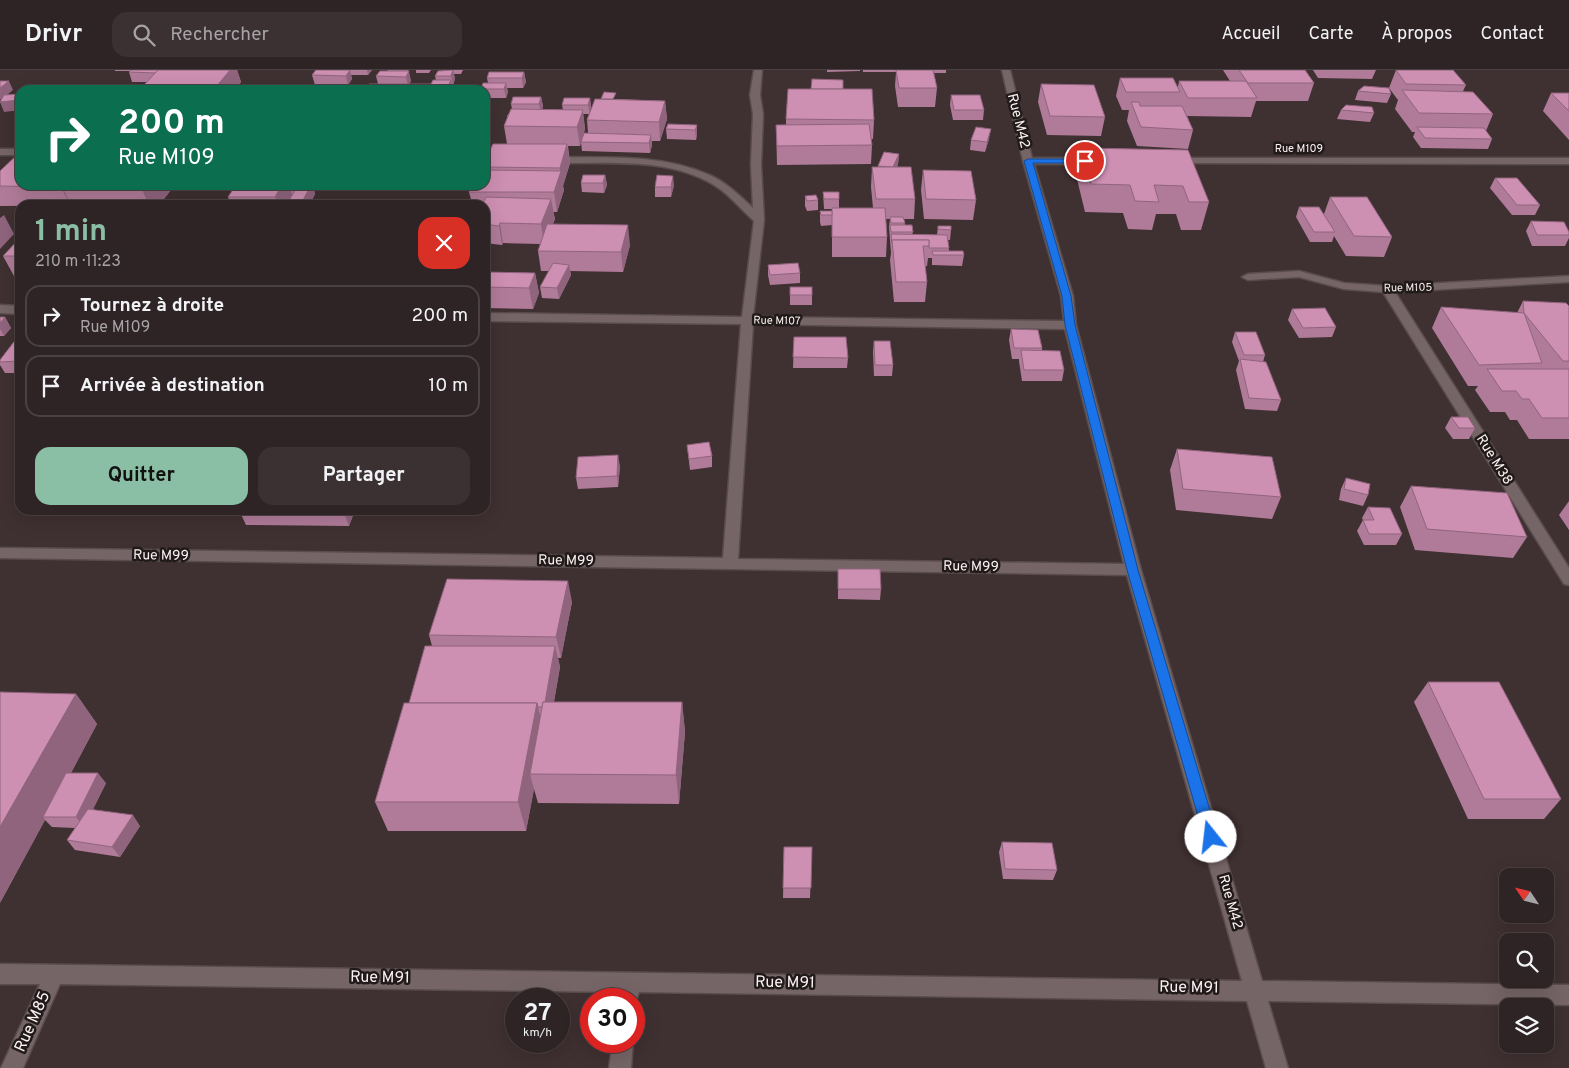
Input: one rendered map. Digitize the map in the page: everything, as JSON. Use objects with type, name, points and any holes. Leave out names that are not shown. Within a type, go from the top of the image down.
[{"type":"street","points":[[730,564],[747,321],[759,220],[756,165],[758,70]]},
{"type":"street","name":"Rue M42","points":[[1006,70],[1028,161],[1067,296],[1070,325],[1133,570],[1277,1068]]},
{"type":"street","points":[[0,152],[15,152]]},
{"type":"street","points":[[543,159],[666,164],[688,168],[722,186],[759,220]]},
{"type":"street","name":"Rue M109","points":[[1165,161],[1569,160]]},
{"type":"street","points":[[1028,161],[1106,161]]},
{"type":"street","name":"Rue M105","points":[[1248,277],[1299,274],[1344,286],[1387,289],[1452,287],[1569,279]]},
{"type":"street","name":"Rue M38","points":[[1387,289],[1569,580]]},
{"type":"street","points":[[0,309],[15,310]]},
{"type":"street","name":"Rue M107","points":[[490,317],[1070,325]]},
{"type":"street","name":"Rue M99","points":[[0,553],[1133,570]]},
{"type":"street","name":"Rue M91","points":[[0,974],[580,989]]},
{"type":"street","name":"Rue M85","points":[[12,1068],[54,975]]},
{"type":"street","name":"Rue M91","points":[[645,990],[1255,989],[1569,995]]},
{"type":"street","points":[[620,1068],[622,1053]]},
{"type":"building","points":[[131,70],[158,70],[156,73],[129,72]]},
{"type":"building","points":[[158,70],[230,70],[218,85],[144,85]]},
{"type":"building","points":[[316,70],[350,70],[346,76],[312,75]]},
{"type":"building","points":[[453,70],[451,76],[435,76],[438,71]]},
{"type":"building","points":[[896,70],[933,70],[937,88],[899,88]]},
{"type":"building","points":[[1239,70],[1305,70],[1314,83],[1248,83]]},
{"type":"building","points":[[1396,70],[1453,70],[1466,85],[1406,84]]},
{"type":"building","points":[[380,71],[409,71],[406,77],[376,76]]},
{"type":"building","points":[[489,72],[524,72],[522,78],[487,78]]},
{"type":"building","points":[[1120,78],[1173,78],[1180,92],[1126,92]]},
{"type":"building","points":[[812,79],[843,80],[843,89],[811,89]]},
{"type":"building","points":[[433,80],[451,80],[448,85],[368,85],[369,84],[431,84]]},
{"type":"building","points":[[0,81],[9,81],[0,88]]},
{"type":"building","points":[[1179,81],[1246,81],[1257,98],[1188,98]]},
{"type":"building","points":[[483,83],[506,83],[504,89],[490,89],[490,85],[482,85]]},
{"type":"building","points":[[1041,84],[1094,85],[1105,117],[1050,116]]},
{"type":"building","points":[[1364,86],[1389,88],[1391,94],[1358,91]]},
{"type":"building","points":[[788,89],[872,89],[874,120],[786,119]]},
{"type":"building","points":[[1402,90],[1473,92],[1493,114],[1419,113]]},
{"type":"building","points":[[604,92],[616,93],[613,99],[601,99]]},
{"type":"building","points":[[1551,93],[1569,93],[1569,111]]},
{"type":"building","points":[[15,94],[15,100],[0,102],[4,95]]},
{"type":"building","points":[[951,95],[980,95],[984,110],[954,110]]},
{"type":"building","points":[[513,97],[541,97],[539,104],[511,104]]},
{"type":"building","points":[[564,98],[590,98],[588,105],[562,105]]},
{"type":"building","points":[[595,99],[665,101],[659,122],[587,120]]},
{"type":"building","points":[[1131,102],[1139,102],[1140,106],[1182,106],[1193,130],[1141,127]]},
{"type":"building","points":[[1346,105],[1372,107],[1374,113],[1341,110]]},
{"type":"building","points":[[511,109],[583,110],[577,127],[504,126]]},
{"type":"building","points":[[668,124],[697,125],[695,130],[666,129]]},
{"type":"building","points":[[869,124],[872,145],[777,146],[776,125]]},
{"type":"building","points":[[976,127],[991,129],[987,142],[971,140]]},
{"type":"building","points":[[1417,127],[1484,128],[1492,139],[1425,138]]},
{"type":"building","points":[[584,133],[651,135],[649,143],[581,142]]},
{"type":"building","points":[[493,144],[567,144],[560,168],[490,167],[490,150]]},
{"type":"building","points":[[1082,148],[1188,150],[1209,202],[1189,202],[1183,186],[1154,185],[1159,202],[1135,201],[1130,185],[1091,184]]},
{"type":"building","points":[[884,152],[899,154],[893,167],[878,166]]},
{"type":"building","points":[[15,157],[15,186],[0,186],[0,171]]},
{"type":"building","points":[[872,167],[911,167],[915,199],[876,199]]},
{"type":"building","points":[[490,170],[561,171],[554,192],[469,192],[470,190],[490,190]]},
{"type":"building","points":[[923,170],[971,171],[976,200],[926,199]]},
{"type":"building","points":[[583,175],[605,175],[603,183],[581,183]]},
{"type":"building","points":[[657,175],[673,176],[671,187],[655,187]]},
{"type":"building","points":[[1495,178],[1517,178],[1540,205],[1517,205]]},
{"type":"building","points":[[233,190],[279,190],[275,197],[228,197]]},
{"type":"building","points":[[295,190],[308,190],[303,200],[289,200]]},
{"type":"building","points":[[823,192],[839,192],[839,199],[824,199]]},
{"type":"building","points":[[816,195],[818,200],[807,201],[805,196]]},
{"type":"building","points":[[486,197],[551,199],[541,224],[500,223],[499,226],[490,225],[490,200],[484,200]]},
{"type":"building","points":[[1330,197],[1367,197],[1392,237],[1354,236]]},
{"type":"building","points":[[1299,207],[1319,207],[1335,232],[1314,232]]},
{"type":"building","points":[[832,208],[885,208],[887,237],[832,237]]},
{"type":"building","points":[[820,211],[832,211],[832,215],[821,215]]},
{"type":"building","points":[[890,217],[903,217],[905,223],[891,223]]},
{"type":"building","points":[[1531,221],[1564,222],[1569,235],[1537,235]]},
{"type":"building","points":[[547,224],[628,225],[621,252],[538,251]]},
{"type":"building","points":[[890,225],[912,225],[913,232],[891,232]]},
{"type":"building","points":[[938,226],[951,226],[951,230],[938,229]]},
{"type":"building","points":[[891,234],[947,235],[949,248],[929,248],[929,240],[892,240],[892,243]]},
{"type":"building","points":[[892,240],[929,240],[929,246],[923,246],[927,282],[896,282]]},
{"type":"building","points":[[15,243],[15,256],[3,256]]},
{"type":"building","points":[[932,251],[963,251],[964,255],[933,255]]},
{"type":"building","points":[[553,263],[569,265],[557,288],[540,287]]},
{"type":"building","points":[[798,263],[800,273],[770,275],[768,265]]},
{"type":"building","points":[[490,272],[535,273],[529,288],[490,287]]},
{"type":"building","points":[[790,287],[812,287],[812,295],[790,295]]},
{"type":"building","points":[[1523,301],[1566,303],[1569,306],[1569,361],[1563,361],[1524,313]]},
{"type":"building","points":[[1441,307],[1524,313],[1542,363],[1479,365]]},
{"type":"building","points":[[1325,308],[1336,327],[1303,328],[1292,309]]},
{"type":"building","points":[[1011,329],[1038,330],[1042,348],[1014,348]]},
{"type":"building","points":[[1235,332],[1256,332],[1265,355],[1244,355]]},
{"type":"building","points":[[794,337],[846,337],[848,358],[793,357]]},
{"type":"building","points":[[15,340],[15,361],[0,362]]},
{"type":"building","points":[[874,341],[890,341],[893,365],[875,365]]},
{"type":"building","points":[[1021,350],[1060,351],[1064,370],[1024,370]]},
{"type":"building","points":[[1240,359],[1266,362],[1281,400],[1249,398]]},
{"type":"building","points":[[1487,369],[1569,369],[1569,418],[1542,418],[1529,399],[1522,399],[1516,391],[1502,391]]},
{"type":"building","points":[[1451,417],[1468,417],[1475,428],[1459,428]]},
{"type":"building","points":[[709,442],[712,456],[689,459],[687,445]]},
{"type":"building","points":[[1177,449],[1272,457],[1281,497],[1183,489]]},
{"type":"building","points":[[618,455],[617,476],[576,478],[578,457]]},
{"type":"building","points":[[1346,478],[1370,484],[1368,495],[1344,489]]},
{"type":"building","points":[[1411,486],[1507,493],[1527,537],[1427,529]]},
{"type":"building","points":[[1368,507],[1390,508],[1402,534],[1369,534],[1363,520],[1374,520]]},
{"type":"building","points":[[838,569],[880,569],[881,589],[838,589]]},
{"type":"building","points":[[447,579],[568,581],[556,637],[429,635]]},
{"type":"building","points":[[425,646],[555,646],[545,702],[543,702],[542,707],[538,707],[537,703],[409,703]]},
{"type":"building","points":[[1428,682],[1499,682],[1561,799],[1484,799]]},
{"type":"building","points":[[0,692],[76,694],[0,827]]},
{"type":"building","points":[[543,702],[682,702],[676,775],[530,774]]},
{"type":"building","points":[[404,703],[537,703],[518,802],[375,802]]},
{"type":"building","points":[[66,773],[98,773],[76,817],[43,817]]},
{"type":"building","points":[[88,809],[133,815],[112,847],[67,840]]},
{"type":"building","points":[[1002,842],[1052,843],[1057,870],[1005,869]]},
{"type":"building","points":[[784,847],[812,847],[811,888],[783,888]]},
{"type":"route","points":[[1085,161],[1028,161],[1067,296],[1070,325],[1133,570],[1211,837]]}]
